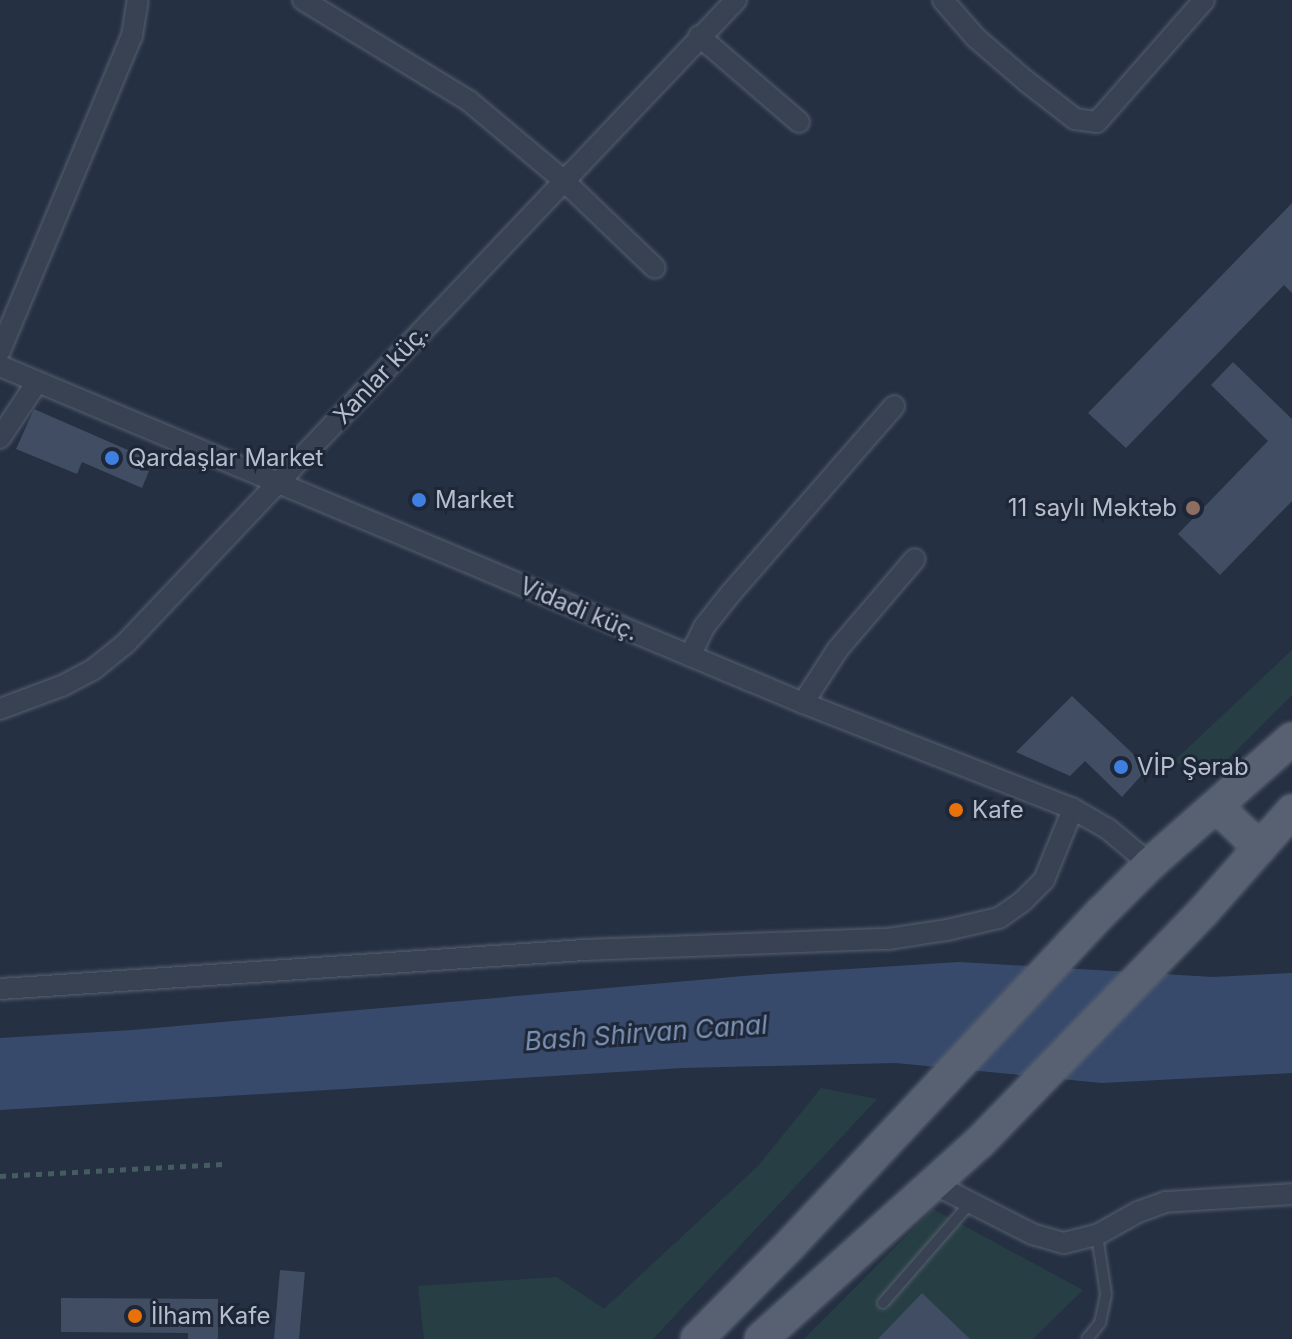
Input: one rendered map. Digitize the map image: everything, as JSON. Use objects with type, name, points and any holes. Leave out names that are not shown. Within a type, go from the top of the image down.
[{"type":"main road","points":[[697,1339],[861,1170],[1102,912],[1150,864],[1292,739]]},
{"type":"main road","points":[[1217,807],[1260,848]]},
{"type":"main road","points":[[761,1339],[979,1143],[1203,912],[1292,811]]},
{"type":"street","points":[[0,351],[132,36],[138,0]]},
{"type":"street","points":[[303,0],[469,101],[563,180],[655,268]]},
{"type":"street","name":"Xanlar küç.","points":[[0,709],[94,669],[125,644],[736,0]]},
{"type":"street","points":[[943,0],[976,38],[1026,81],[1075,119],[1097,122],[1204,0]]},
{"type":"street","points":[[699,36],[799,122]]},
{"type":"street","name":"Vidadi küç.","points":[[0,366],[803,703],[1073,809],[1108,829],[1150,864]]},
{"type":"street","points":[[0,438],[37,382]]},
{"type":"street","points":[[690,656],[704,627],[731,593],[894,406]]},
{"type":"street","points":[[803,703],[838,649],[915,559]]},
{"type":"street","points":[[0,989],[584,950],[888,939],[947,930],[999,918],[1023,901],[1044,880],[1073,809]]},
{"type":"street","points":[[934,1184],[1032,1234],[1064,1243],[1097,1235],[1138,1212],[1165,1202],[1292,1194]]},
{"type":"lane","points":[[883,1303],[971,1202]]},
{"type":"lane","points":[[1087,1339],[1100,1323],[1106,1294],[1097,1235]]},
{"type":"path","points":[[0,1176],[224,1164]]},
{"type":"green space","points":[[1292,650],[1292,695],[1214,773],[1173,762]]},
{"type":"green space","points":[[821,1088],[877,1099],[653,1339],[424,1339],[418,1286],[557,1277],[604,1309],[758,1166]]},
{"type":"green space","points":[[933,1209],[1083,1290],[1033,1339],[804,1339]]},
{"type":"water","name":"Bash Shirvan Canal","points":[[959,962],[1213,977],[1292,973],[1292,1073],[1102,1083],[896,1063],[683,1068],[0,1110],[0,1038],[132,1030],[755,975]]},
{"type":"building","points":[[1292,203],[1292,293],[1284,285],[1126,448],[1088,413]]},
{"type":"building","points":[[1233,362],[1292,419],[1292,501],[1220,575],[1178,534],[1268,441],[1211,385]]},
{"type":"building","points":[[34,409],[153,461],[142,488],[82,462],[77,474],[16,449]]},
{"type":"building","points":[[1072,696],[1148,768],[1122,797],[1085,761],[1070,776],[1016,752]]},
{"type":"building","points":[[280,1270],[305,1272],[299,1339],[274,1339]]},
{"type":"building","points":[[922,1293],[970,1339],[878,1339]]},
{"type":"building","points":[[61,1298],[218,1299],[218,1339],[188,1339],[188,1333],[61,1332]]},
{"type":"place","name":"Qardaşlar Market","points":[[112,458]]},
{"type":"place","name":"Market","points":[[419,500]]},
{"type":"place","name":"11 saylı Məktəb","points":[[1193,508]]},
{"type":"place","name":"VİP Şərab","points":[[1121,767]]},
{"type":"place","name":"Kafe","points":[[956,810]]},
{"type":"place","name":"İlham Kafe","points":[[135,1316]]}]
